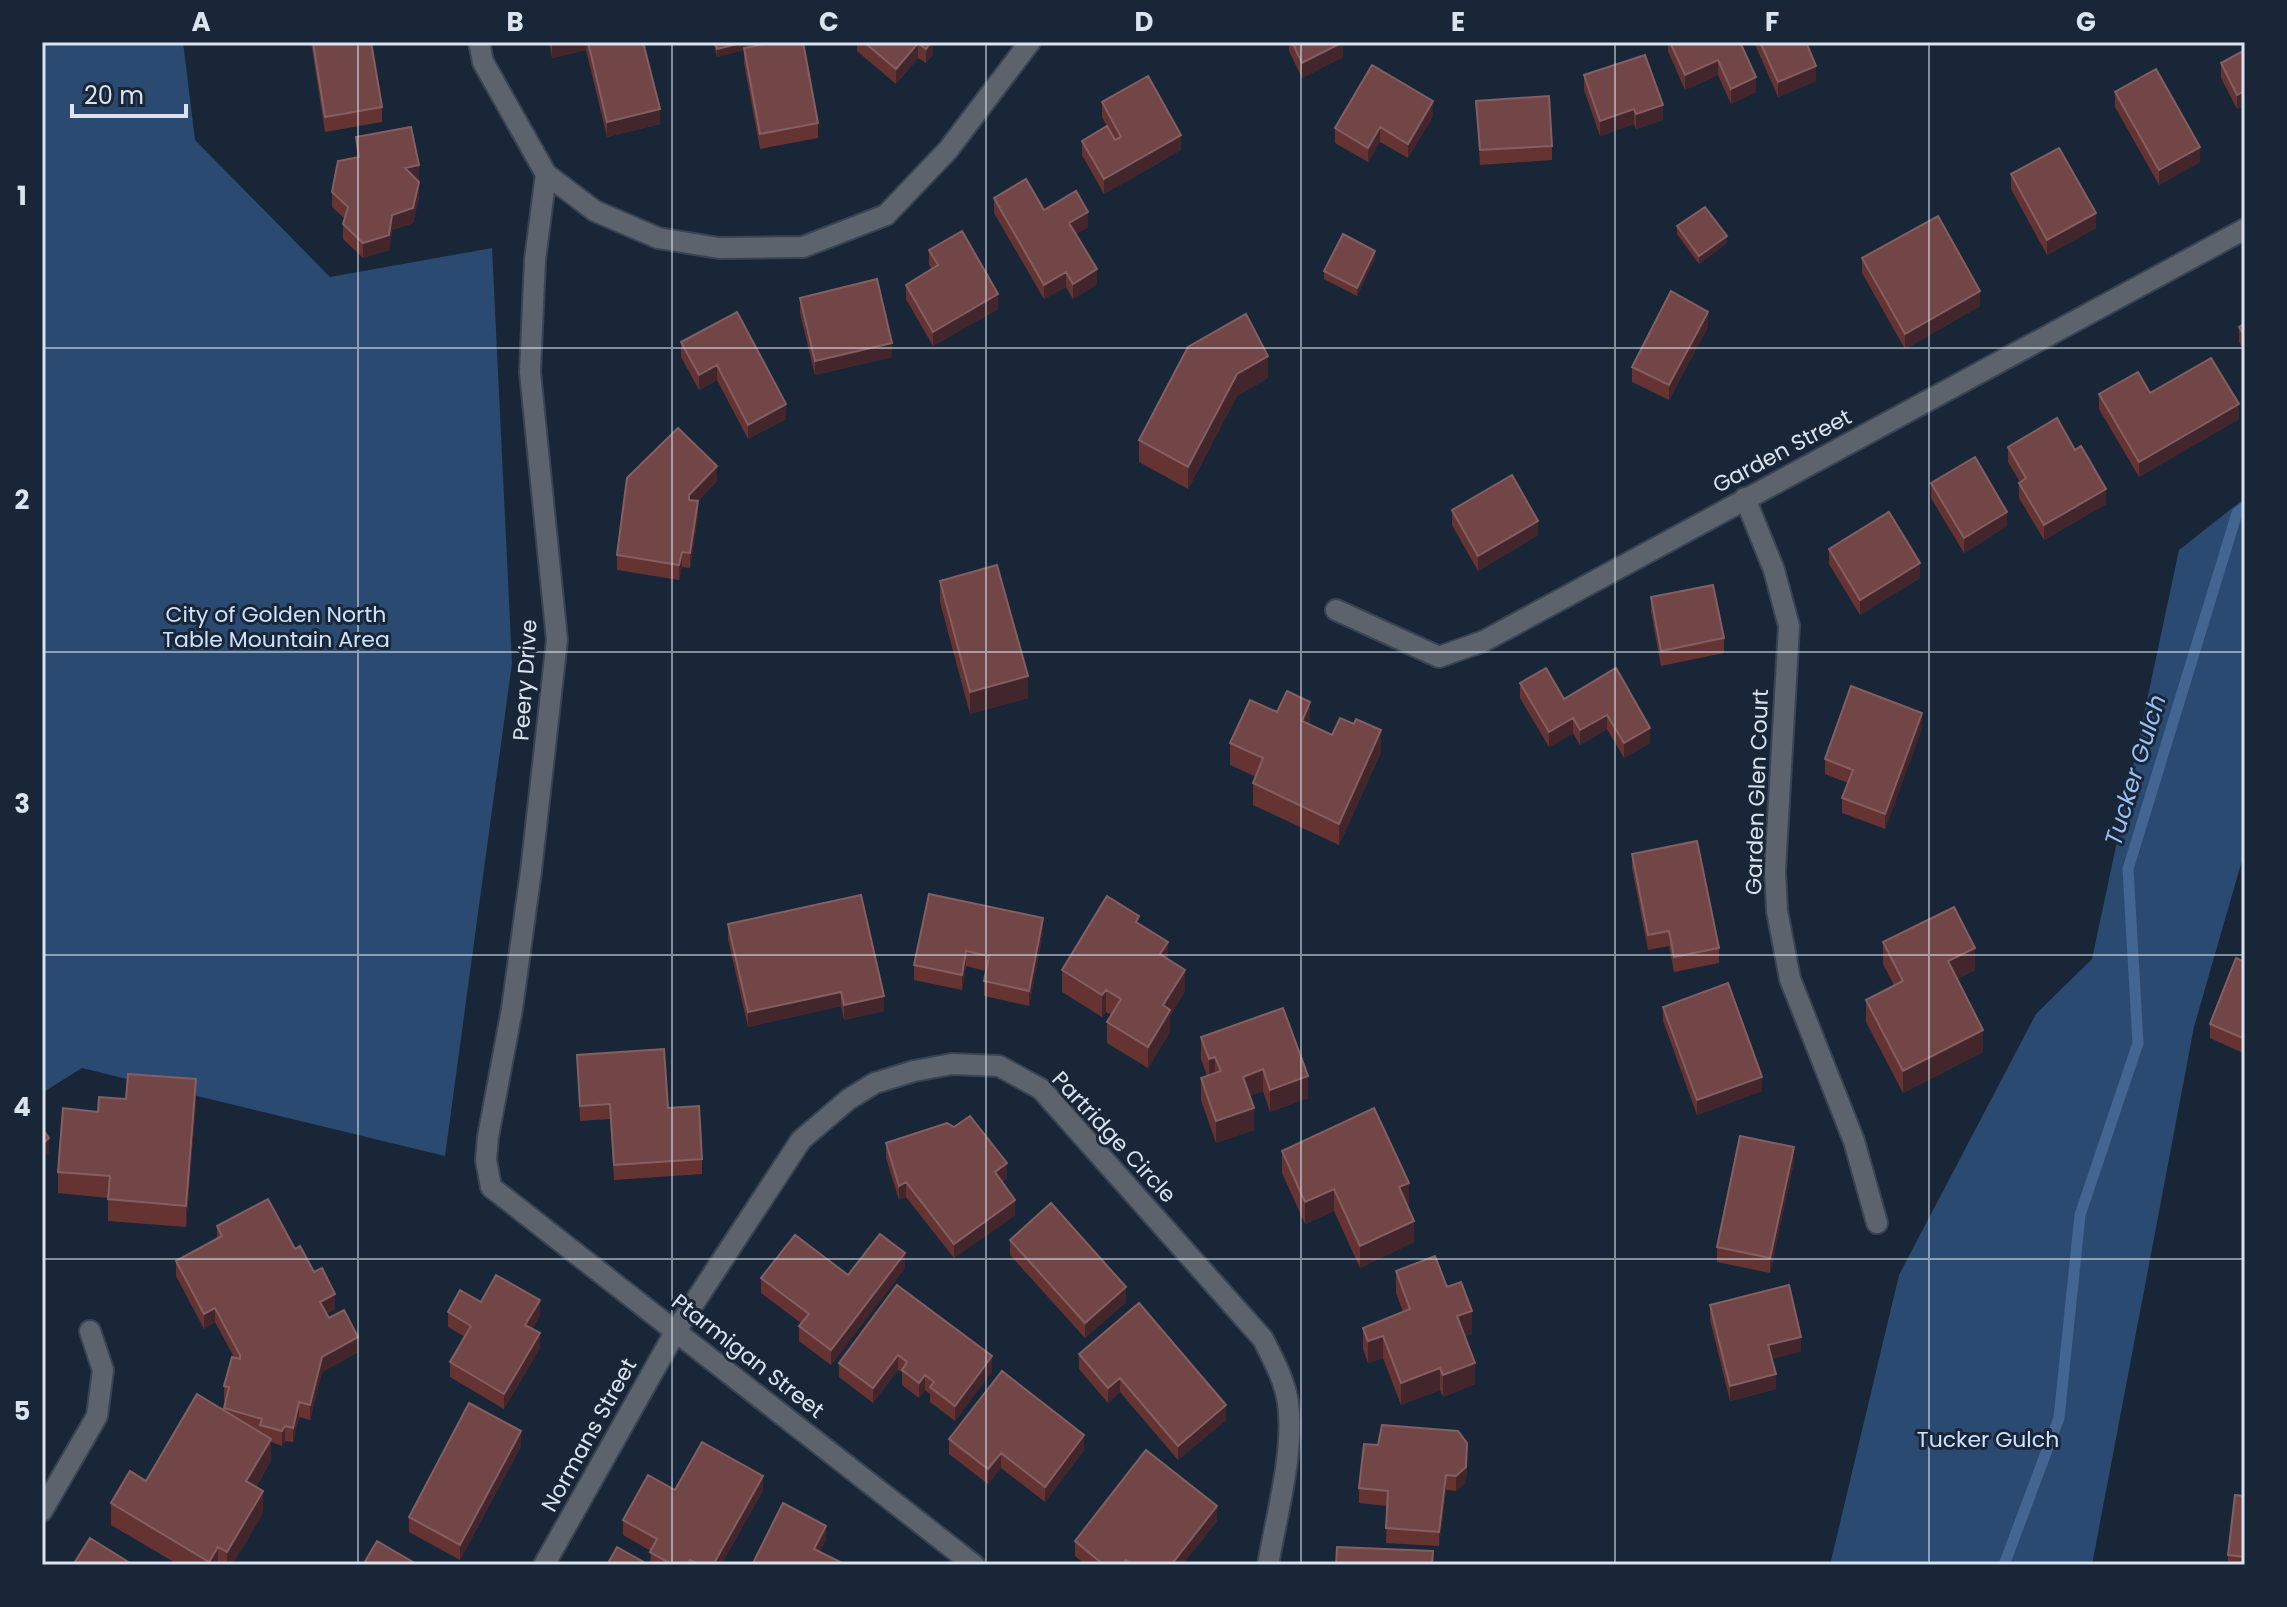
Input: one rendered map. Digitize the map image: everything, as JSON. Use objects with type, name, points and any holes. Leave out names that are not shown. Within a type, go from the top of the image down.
[{"type":"street","points":[[479,42],[483,62],[546,174],[595,211],[658,238],[719,248],[803,247],[886,215],[948,150],[1030,42]]},
{"type":"street","name":"Peery Drive","points":[[491,1187],[486,1160],[488,1137],[529,887],[557,640],[530,372],[535,260],[546,174]]},
{"type":"street","name":"Garden Street","points":[[1336,610],[1439,657],[1484,641],[2245,229]]},
{"type":"street","name":"Garden Glen Court","points":[[1745,498],[1774,570],[1789,626],[1775,871],[1777,911],[1790,979],[1854,1141],[1877,1223]]},
{"type":"street","name":"Partridge Circle","points":[[677,1329],[801,1140],[849,1099],[875,1083],[914,1071],[952,1064],[999,1066],[1041,1089],[1075,1124],[1263,1339],[1278,1369],[1289,1404],[1286,1455],[1268,1565]]},
{"type":"street","name":"Ptarmigan Street","points":[[491,1187],[677,1329],[952,1558],[974,1565]]},
{"type":"street","name":"Normans Street","points":[[544,1565],[677,1329]]},
{"type":"street","points":[[42,1511],[97,1416],[103,1370],[90,1331]]},
{"type":"green space","name":"City of Golden North Table Mountain Area","points":[[42,42],[183,42],[195,140],[330,277],[492,248],[512,663],[445,1156],[82,1068],[42,1093]]},
{"type":"green space","name":"Tucker Gulch","points":[[2245,498],[2245,850],[2194,1027],[2092,1565],[1830,1565],[1899,1275],[2036,1014],[2092,959],[2179,550]]},
{"type":"building","points":[[313,42],[371,42],[382,107],[325,117]]},
{"type":"building","points":[[588,42],[643,42],[660,109],[607,122]]},
{"type":"building","points":[[715,42],[745,42],[717,49]]},
{"type":"building","points":[[776,42],[803,42],[818,123],[760,134],[744,48]]},
{"type":"building","points":[[864,42],[931,42],[926,49],[918,43],[896,69]]},
{"type":"building","points":[[1292,42],[1343,42],[1302,63]]},
{"type":"building","points":[[1670,42],[1740,42],[1756,77],[1731,89],[1718,60],[1685,75]]},
{"type":"building","points":[[1760,42],[1806,42],[1816,66],[1778,82]]},
{"type":"building","points":[[2245,50],[2245,91],[2237,95],[2221,63]]},
{"type":"building","points":[[1645,55],[1663,105],[1636,114],[1634,109],[1600,121],[1584,75]]},
{"type":"building","points":[[1372,65],[1433,101],[1408,144],[1380,127],[1368,148],[1335,128]]},
{"type":"building","points":[[2156,69],[2200,147],[2159,170],[2115,92]]},
{"type":"building","points":[[1148,76],[1181,135],[1104,179],[1082,141],[1107,126],[1115,140],[1121,137],[1102,102]]},
{"type":"building","points":[[1549,96],[1552,146],[1480,150],[1476,101]]},
{"type":"building","points":[[411,127],[419,165],[405,168],[419,182],[413,208],[392,215],[389,235],[363,243],[343,224],[348,207],[332,192],[338,161],[359,157],[356,137]]},
{"type":"building","points":[[2059,148],[2096,213],[2047,240],[2011,174]]},
{"type":"building","points":[[1026,179],[1044,210],[1076,191],[1088,212],[1069,223],[1097,269],[1073,284],[1066,272],[1044,285],[994,198]]},
{"type":"building","points":[[1705,207],[1727,236],[1699,256],[1677,226]]},
{"type":"building","points":[[1938,216],[1980,291],[1905,334],[1862,258]]},
{"type":"building","points":[[962,231],[998,294],[933,332],[906,285],[938,265],[929,250]]},
{"type":"building","points":[[1343,234],[1375,251],[1357,288],[1324,271]]},
{"type":"building","points":[[877,279],[892,343],[815,361],[800,298]]},
{"type":"building","points":[[1671,291],[1708,312],[1669,385],[1632,367]]},
{"type":"building","points":[[737,312],[786,404],[748,425],[717,365],[699,375],[681,342]]},
{"type":"building","points":[[1246,314],[1268,356],[1237,374],[1188,467],[1139,440],[1188,347]]},
{"type":"building","points":[[2245,323],[2245,337],[2239,327]]},
{"type":"building","points":[[2211,358],[2239,404],[2139,462],[2099,394],[2138,372],[2150,393]]},
{"type":"building","points":[[2057,418],[2075,450],[2081,446],[2106,489],[2044,525],[2019,483],[2026,478],[2008,447]]},
{"type":"building","points":[[678,428],[717,466],[689,495],[689,500],[698,501],[690,553],[682,552],[679,565],[617,555],[627,478]]},
{"type":"building","points":[[1975,457],[2007,512],[1964,538],[1931,483]]},
{"type":"building","points":[[1512,475],[1538,521],[1478,556],[1452,510]]},
{"type":"building","points":[[1889,512],[1920,563],[1860,600],[1829,549]]},
{"type":"building","points":[[997,565],[1028,676],[970,692],[940,581]]},
{"type":"building","points":[[1713,585],[1724,638],[1661,651],[1651,597]]},
{"type":"building","points":[[1546,668],[1564,699],[1616,668],[1650,728],[1624,743],[1607,715],[1580,730],[1573,718],[1549,732],[1520,683]]},
{"type":"building","points":[[1851,686],[1922,713],[1885,814],[1842,798],[1853,770],[1825,759]]},
{"type":"building","points":[[1287,691],[1310,702],[1302,721],[1332,735],[1340,718],[1354,724],[1356,719],[1381,730],[1339,824],[1253,783],[1263,758],[1230,743],[1250,700],[1277,712]]},
{"type":"building","points":[[1697,841],[1719,948],[1674,957],[1669,931],[1648,935],[1632,854]]},
{"type":"building","points":[[929,894],[1043,918],[1029,991],[984,981],[989,956],[966,951],[962,975],[914,965]]},
{"type":"building","points":[[861,895],[884,996],[844,1005],[841,992],[748,1012],[728,924]]},
{"type":"building","points":[[1107,896],[1139,916],[1136,922],[1168,942],[1160,954],[1185,970],[1163,1005],[1170,1010],[1148,1047],[1107,1022],[1121,999],[1106,990],[1102,995],[1062,970]]},
{"type":"building","points":[[1954,907],[1975,948],[1948,961],[1983,1030],[1903,1071],[1866,1000],[1903,981],[1883,942]]},
{"type":"building","points":[[2236,958],[2245,962],[2245,1039],[2210,1024]]},
{"type":"building","points":[[1728,983],[1762,1077],[1697,1100],[1663,1007]]},
{"type":"building","points":[[1283,1008],[1308,1076],[1270,1090],[1263,1069],[1243,1077],[1254,1108],[1216,1121],[1201,1078],[1221,1071],[1215,1057],[1209,1059],[1201,1037]]},
{"type":"building","points":[[664,1049],[668,1108],[699,1106],[702,1159],[614,1165],[610,1104],[580,1106],[577,1055]]},
{"type":"building","points":[[128,1074],[196,1079],[186,1206],[108,1199],[110,1176],[58,1172],[63,1108],[98,1112],[99,1097],[126,1099]]},
{"type":"building","points":[[1374,1108],[1409,1183],[1399,1187],[1414,1221],[1360,1246],[1334,1189],[1305,1202],[1282,1151]]},
{"type":"building","points":[[970,1116],[1007,1163],[995,1172],[1015,1200],[954,1244],[906,1182],[899,1186],[886,1143],[947,1123],[954,1127]]},
{"type":"building","points":[[42,1128],[49,1138],[42,1144]]},
{"type":"building","points":[[1740,1136],[1794,1147],[1770,1258],[1717,1247]]},
{"type":"building","points":[[268,1199],[295,1249],[300,1246],[314,1272],[322,1268],[335,1294],[320,1302],[329,1318],[344,1310],[358,1337],[322,1357],[310,1405],[299,1402],[293,1428],[285,1426],[282,1431],[260,1425],[262,1419],[224,1408],[229,1387],[224,1386],[232,1357],[240,1359],[240,1355],[215,1308],[204,1314],[176,1261],[222,1236],[217,1226]]},
{"type":"building","points":[[1051,1203],[1126,1287],[1085,1323],[1010,1240]]},
{"type":"building","points":[[880,1234],[905,1253],[831,1350],[799,1326],[809,1314],[761,1278],[795,1235],[848,1275]]},
{"type":"building","points":[[1435,1256],[1447,1287],[1461,1282],[1472,1311],[1457,1316],[1475,1363],[1443,1375],[1440,1368],[1401,1383],[1383,1336],[1368,1341],[1363,1328],[1410,1309],[1396,1271]]},
{"type":"building","points":[[496,1275],[540,1300],[525,1325],[540,1333],[504,1394],[450,1362],[471,1326],[448,1312],[460,1290],[481,1302]]},
{"type":"building","points":[[897,1285],[992,1356],[955,1406],[930,1387],[934,1382],[925,1375],[919,1383],[902,1370],[907,1362],[898,1355],[873,1388],[839,1363]]},
{"type":"building","points":[[1789,1285],[1801,1337],[1768,1345],[1776,1374],[1730,1386],[1710,1305]]},
{"type":"building","points":[[1139,1303],[1226,1405],[1178,1446],[1120,1378],[1108,1388],[1079,1354]]},
{"type":"building","points":[[1002,1371],[1084,1435],[1045,1487],[1001,1453],[988,1469],[949,1439]]},
{"type":"building","points":[[197,1394],[271,1439],[246,1481],[263,1491],[227,1552],[218,1547],[209,1562],[111,1503],[130,1471],[146,1481]]},
{"type":"building","points":[[469,1403],[521,1431],[460,1545],[409,1517]]},
{"type":"building","points":[[1382,1425],[1458,1431],[1467,1443],[1466,1467],[1456,1476],[1446,1475],[1439,1532],[1386,1528],[1388,1491],[1359,1488],[1364,1444],[1378,1445]]},
{"type":"building","points":[[702,1442],[763,1476],[713,1565],[700,1565],[690,1560],[687,1565],[673,1565],[650,1552],[657,1539],[623,1520],[648,1475],[675,1490]]},
{"type":"building","points":[[1146,1450],[1217,1506],[1171,1565],[1133,1565],[1126,1560],[1122,1565],[1104,1565],[1075,1541]]},
{"type":"building","points":[[2235,1495],[2245,1496],[2245,1557],[2228,1555]]},
{"type":"building","points":[[783,1503],[826,1526],[814,1549],[846,1565],[752,1565]]},
{"type":"building","points":[[90,1538],[130,1563],[129,1565],[73,1565]]},
{"type":"building","points":[[377,1541],[418,1565],[363,1565]]},
{"type":"building","points":[[617,1547],[649,1565],[607,1565]]},
{"type":"building","points":[[1337,1547],[1433,1551],[1432,1565],[1336,1565]]},
{"type":"waterway","name":"Tucker Gulch","points":[[2004,1565],[2059,1418],[2080,1215],[2138,1043],[2128,869],[2237,513],[2245,507]]}]
